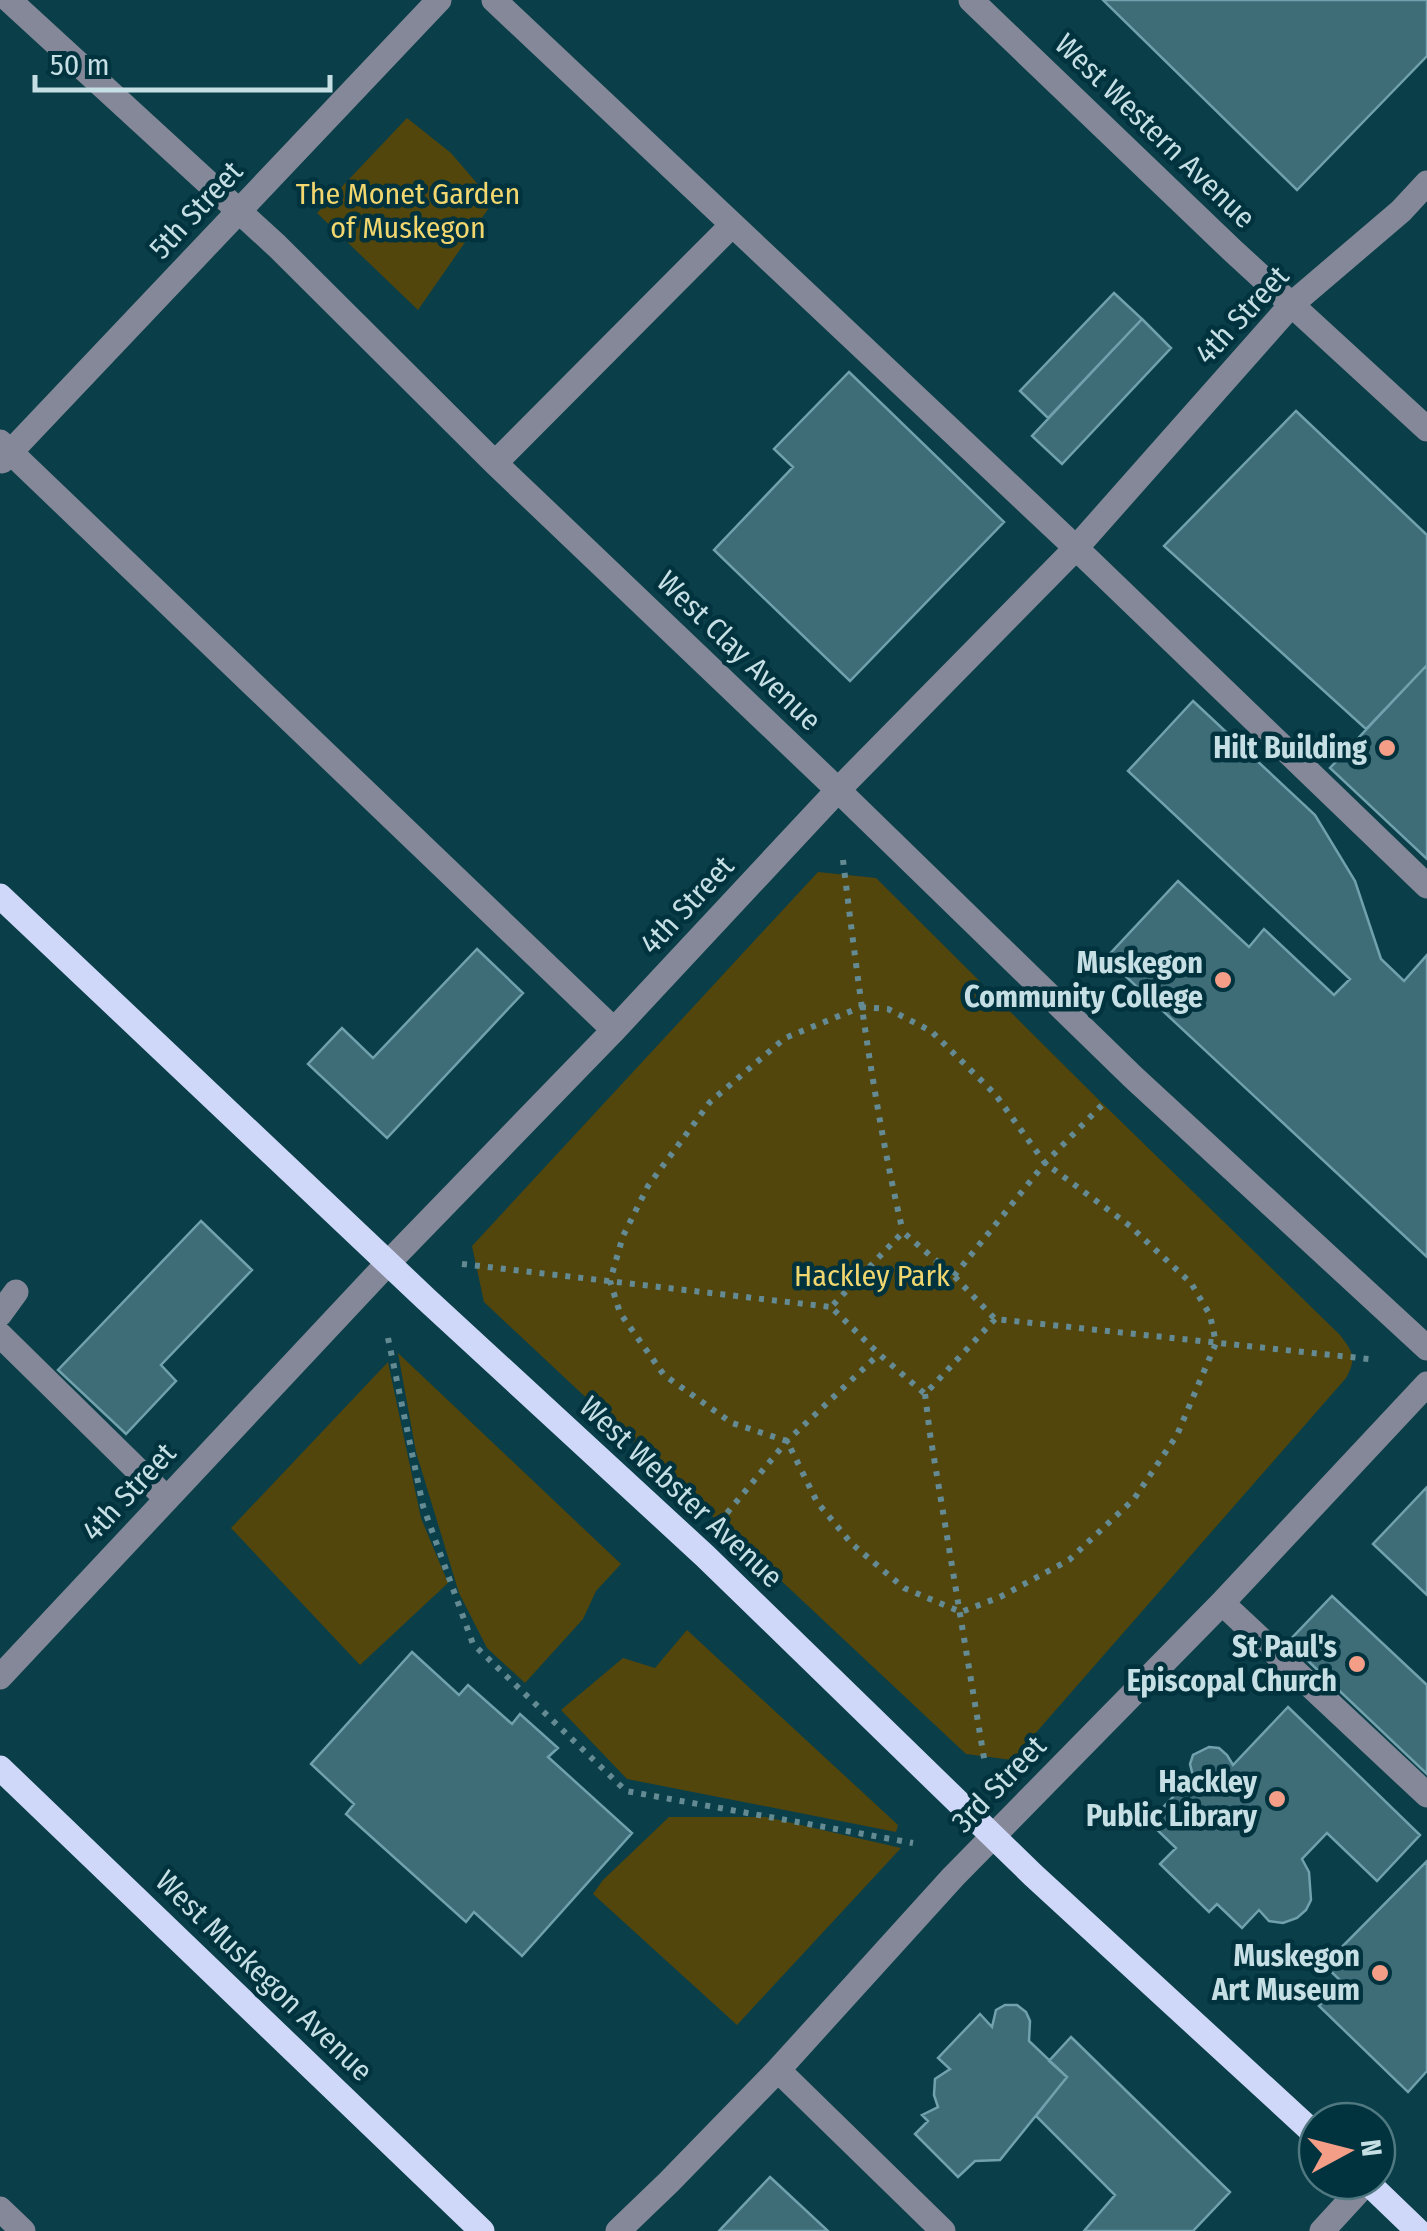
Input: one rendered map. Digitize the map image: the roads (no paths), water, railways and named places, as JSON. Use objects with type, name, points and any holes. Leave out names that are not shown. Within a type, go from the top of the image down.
[{"type":"main road","name":"West Webster Avenue","points":[[0,896],[426,1299],[705,1556],[992,1836],[1297,2118]]},
{"type":"main road","name":"West Muskegon Avenue","points":[[0,1768],[482,2231]]},
{"type":"main road","points":[[1387,2201],[1418,2231]]},
{"type":"street","name":"West Clay Avenue","points":[[9,0],[240,211],[1133,1076],[1427,1348]]},
{"type":"street","name":"5th Street","points":[[4,452],[240,211],[438,0]]},
{"type":"street","points":[[494,0],[1076,548],[1427,886]]},
{"type":"street","name":"West Western Avenue","points":[[971,0],[1232,250],[1427,429]]},
{"type":"street","name":"4th Street","points":[[0,1677],[838,790],[1076,548],[1292,304],[1427,184]]},
{"type":"street","points":[[496,463],[732,225]]},
{"type":"street","points":[[4,452],[614,1030]]},
{"type":"street","points":[[0,1314],[16,1292]]},
{"type":"street","points":[[0,1335],[166,1499]]},
{"type":"street","name":"3rd Street","points":[[618,2231],[778,2070],[992,1836],[1222,1603],[1427,1384]]},
{"type":"street","points":[[1222,1603],[1427,1795]]},
{"type":"street","points":[[778,2070],[942,2231]]},
{"type":"street","points":[[1322,2231],[1350,2201]]},
{"type":"street","points":[[0,2209],[22,2231]]},
{"type":"place","name":"Hilt Building","points":[[1387,748]]},
{"type":"place","name":"Muskegon Community College","points":[[1223,980]]},
{"type":"place","name":"St Paul's Episcopal Church","points":[[1357,1664]]},
{"type":"place","name":"Hackley Public Library","points":[[1277,1799]]},
{"type":"place","name":"Muskegon Art Museum","points":[[1380,1973]]},
{"type":"park label","name":"The Monet Garden of Muskegon","points":[[408,211]]},
{"type":"park label","name":"Hackley Park","points":[[872,1276]]}]
